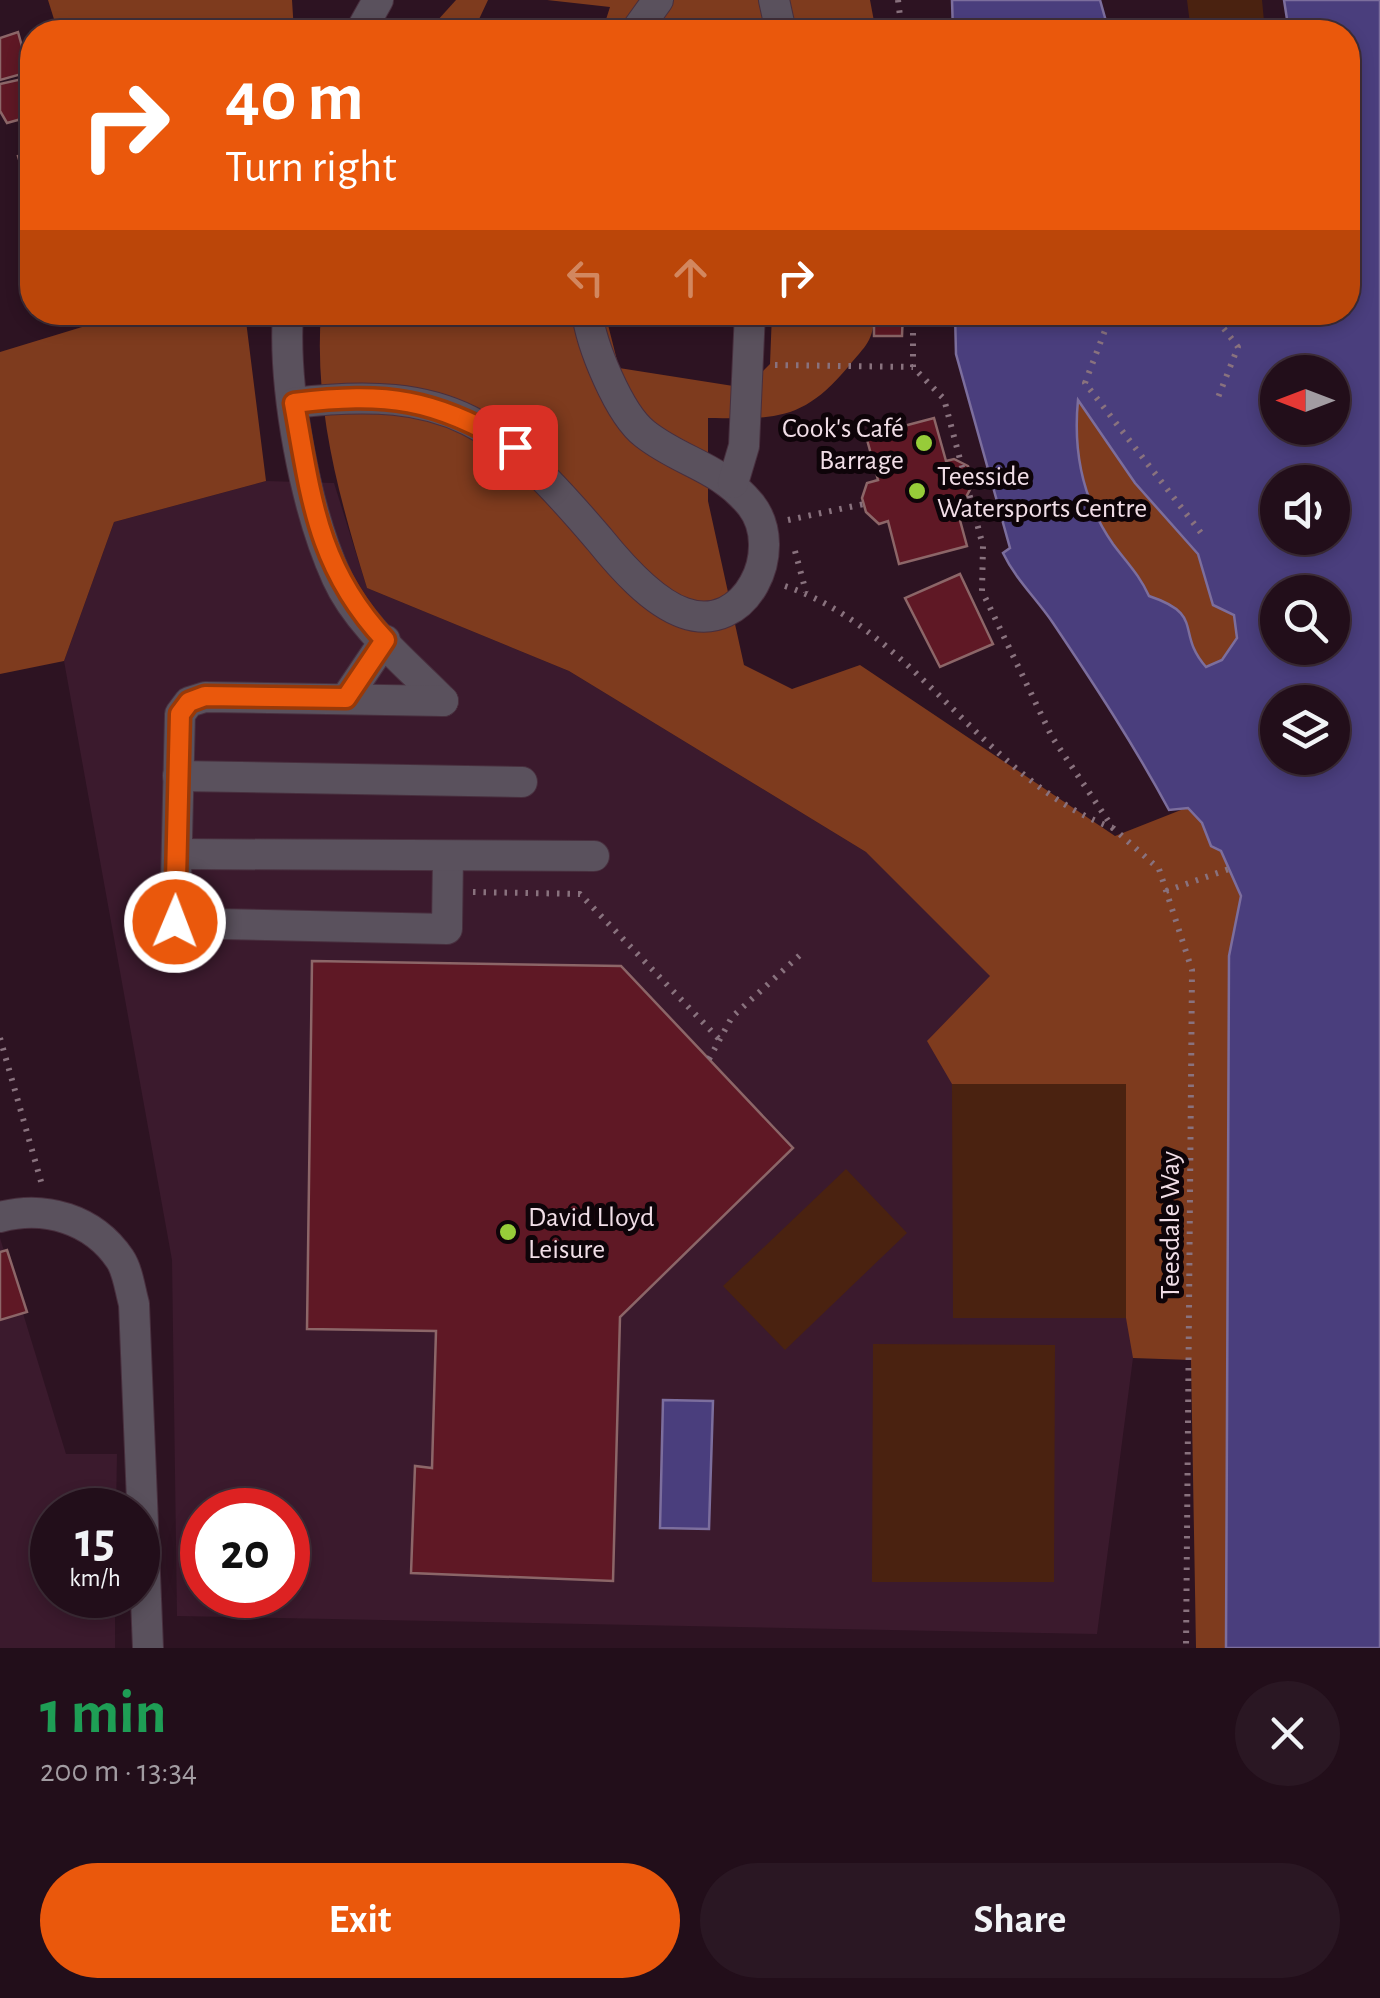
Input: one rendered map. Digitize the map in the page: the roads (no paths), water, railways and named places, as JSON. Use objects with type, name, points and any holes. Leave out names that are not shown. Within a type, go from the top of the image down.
[{"type":"street","points":[[289,325],[294,403],[311,497],[337,580],[385,640],[443,701],[205,696],[189,702],[180,714],[175,922],[446,929],[448,856]]},
{"type":"street","points":[[294,403],[357,395],[412,402],[467,418],[515,447],[608,551],[651,592],[686,614],[721,613],[747,597],[760,578],[765,553],[755,511],[732,482],[642,433],[612,388],[591,325]]},
{"type":"street","points":[[732,482],[744,446],[749,325]]},
{"type":"street","points":[[346,698],[385,640]]},
{"type":"street","points":[[178,776],[522,782]]},
{"type":"street","points":[[177,854],[594,856]]},
{"type":"street","points":[[10,1215],[60,1215],[96,1232],[122,1261],[134,1304],[148,1648]]},
{"type":"place","name":"Cook's Café Barrage","points":[[924,443]]},
{"type":"place","name":"Teesside Watersports Centre","points":[[917,491]]},
{"type":"place","name":"David Lloyd Leisure","points":[[508,1232]]}]
